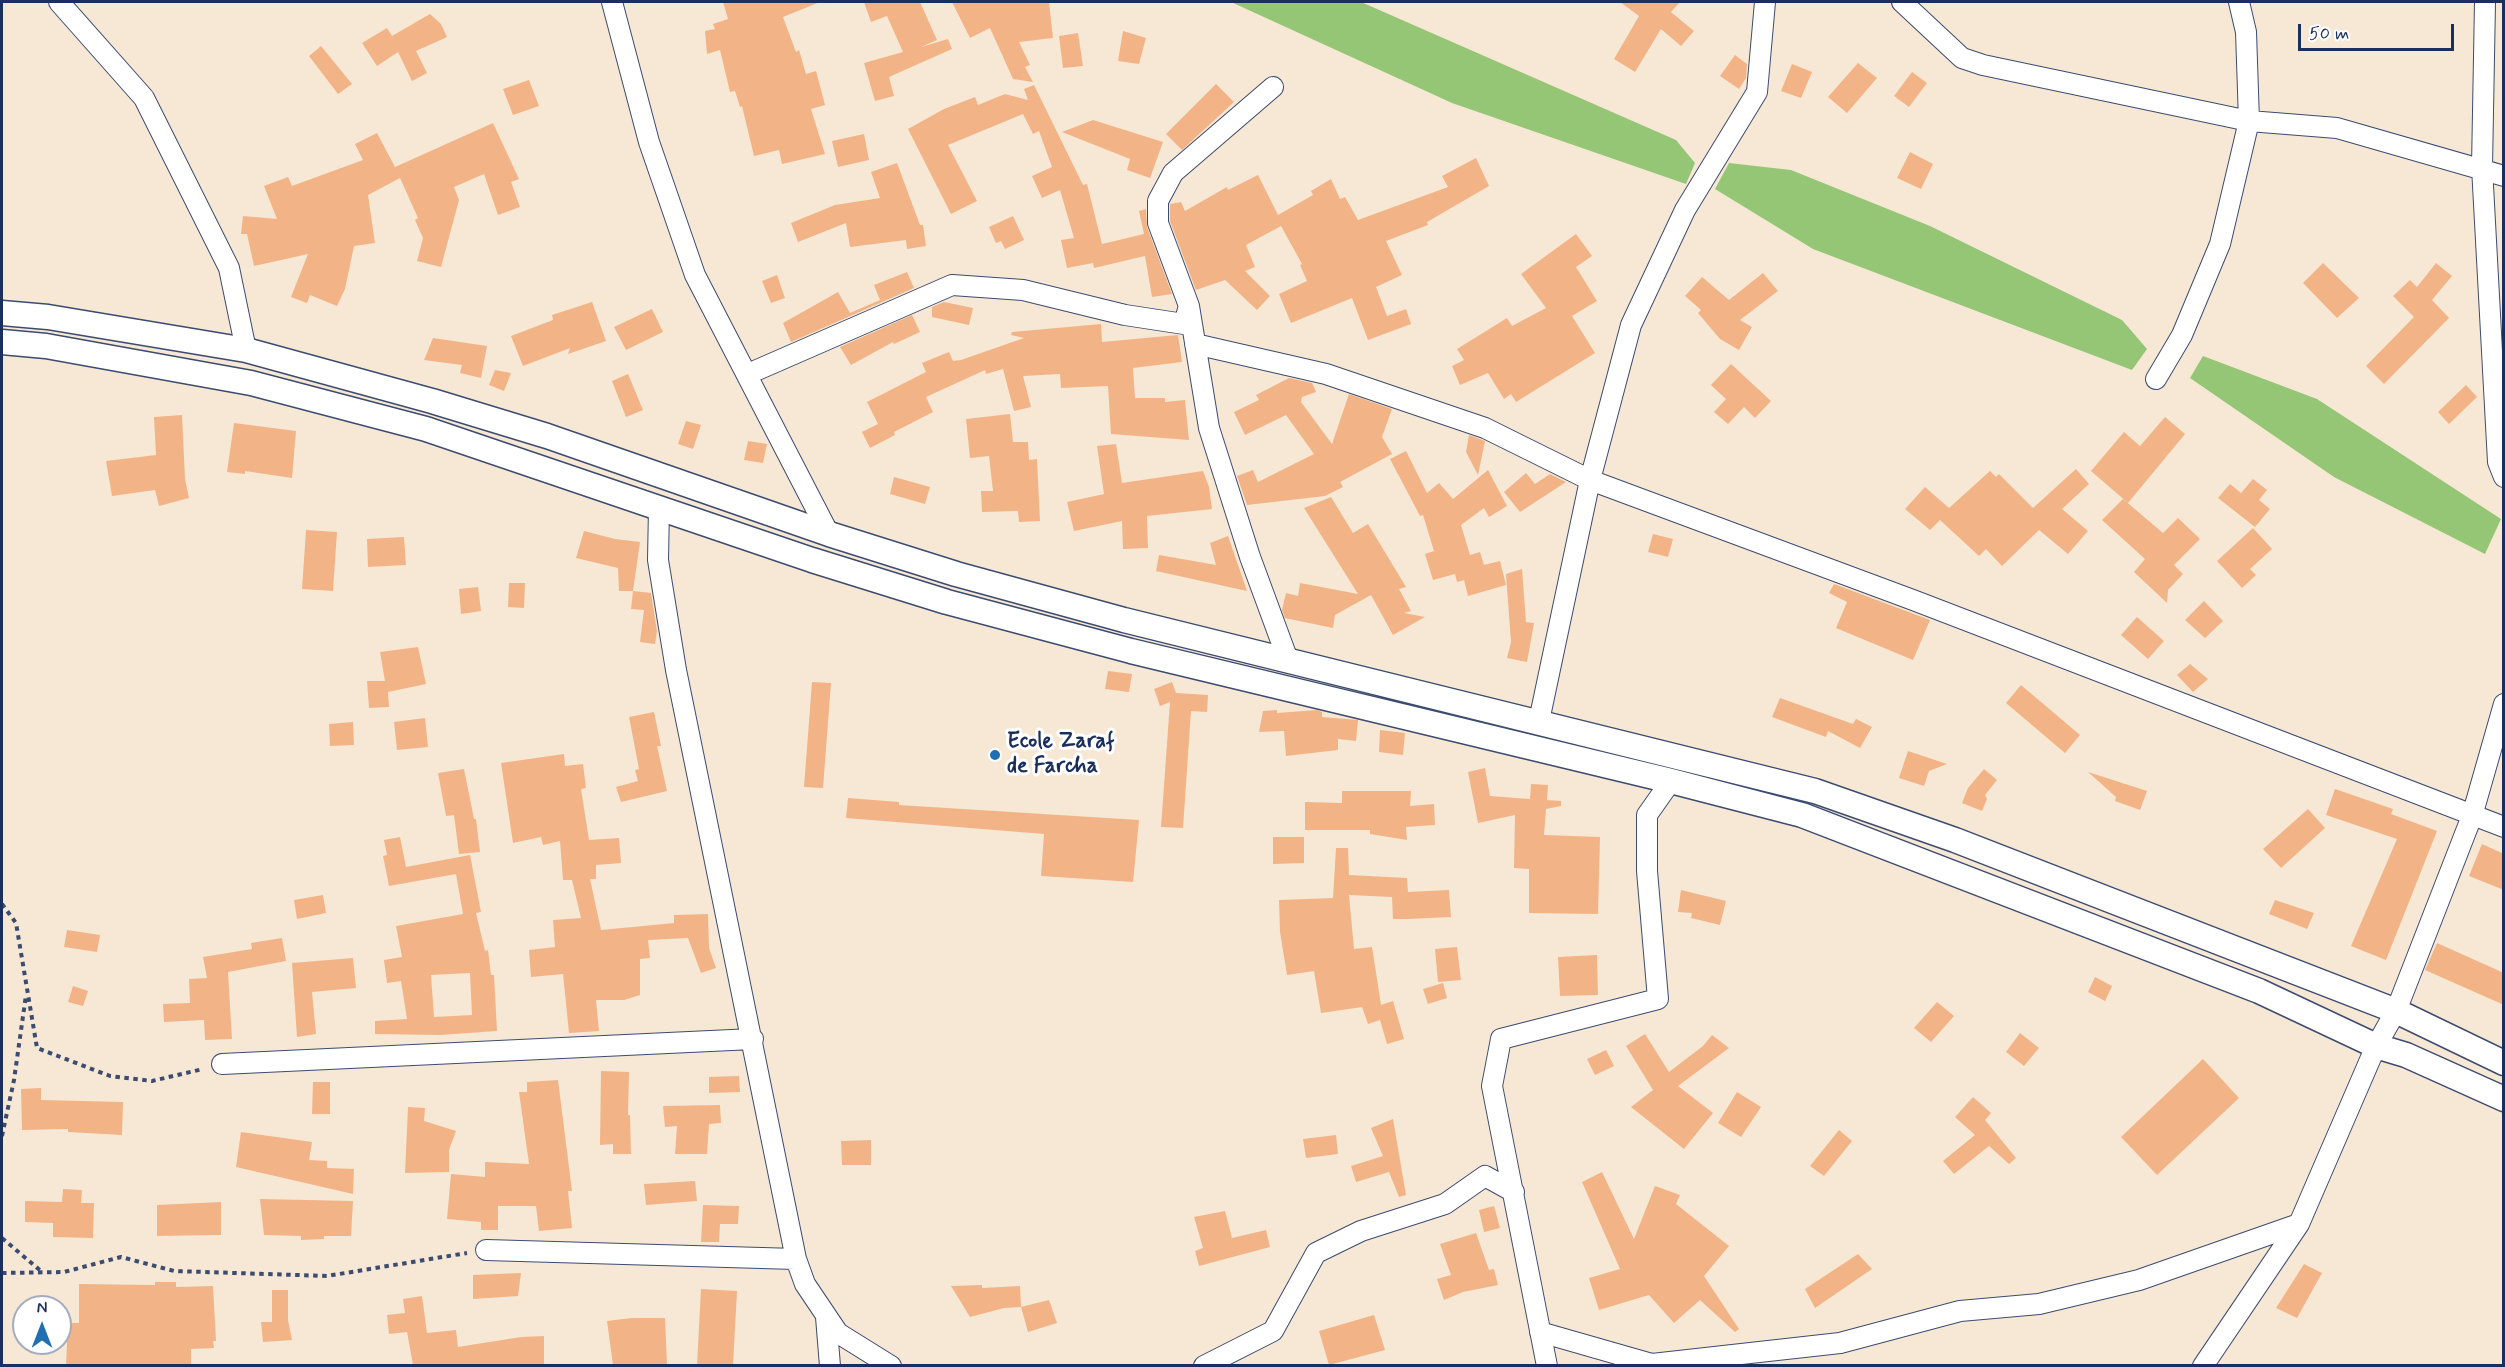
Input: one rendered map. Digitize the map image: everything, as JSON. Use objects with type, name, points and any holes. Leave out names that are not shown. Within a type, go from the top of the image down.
[{"type":"street","points":[[59,2],[144,98],[229,268],[246,350]]},
{"type":"street","points":[[612,2],[649,142],[695,275],[829,534]]},
{"type":"street","points":[[1539,721],[1590,480],[1630,325],[1685,210],[1757,92],[1765,2]]},
{"type":"street","points":[[1902,2],[1962,58],[2249,121],[2337,128],[2482,167],[2504,176]]},
{"type":"street","points":[[2156,379],[2182,335],[2220,244],[2249,121],[2246,32],[2239,2]]},
{"type":"street","points":[[2485,2],[2482,167],[2498,462],[2504,477]]},
{"type":"street","points":[[1273,87],[1173,173],[1158,201],[1158,223],[1189,306],[1209,428],[1250,557],[1288,660]]},
{"type":"street","points":[[748,374],[952,285],[1023,290],[1125,315],[1184,324],[1189,306]]},
{"type":"street","points":[[2,313],[48,317],[246,350],[432,401],[546,436],[829,534],[956,574],[1124,620],[1815,791],[1955,840],[2396,1011],[2504,1063]]},
{"type":"street","points":[[2,342],[46,346],[250,383],[426,429],[947,602],[1131,651],[1671,781],[1813,819],[2259,991],[2376,1046],[2406,1055],[2504,1099]]},
{"type":"street","points":[[1195,344],[1326,374],[1485,428],[1590,480],[1913,600],[2504,827]]},
{"type":"street","points":[[659,508],[658,560],[674,658],[796,1259],[805,1284],[838,1333],[891,1365]]},
{"type":"street","points":[[947,602],[956,574]]},
{"type":"street","points":[[2203,1365],[2299,1224],[2376,1046],[2396,1011],[2472,816],[2504,704]]},
{"type":"street","points":[[1547,1365],[1515,1192],[1492,1086],[1501,1040],[1658,999],[1647,871],[1647,814],[1671,781]]},
{"type":"street","points":[[222,1064],[753,1039]]},
{"type":"street","points":[[1204,1365],[1273,1331],[1316,1253],[1361,1231],[1445,1204],[1485,1176],[1515,1192]]},
{"type":"street","points":[[1540,1332],[1652,1365],[1840,1343],[1960,1311],[2038,1304],[2139,1280],[2299,1224]]},
{"type":"street","points":[[486,1250],[796,1259]]},
{"type":"street","points":[[826,1316],[830,1365]]},
{"type":"path","points":[[2,904],[16,923],[37,1048],[110,1076],[152,1081],[222,1064]]},
{"type":"path","points":[[2,1136],[14,1080],[27,990]]},
{"type":"path","points":[[2,1238],[43,1273]]},
{"type":"path","points":[[2,1273],[64,1272],[121,1257],[174,1271],[327,1276],[486,1250]]},
{"type":"green space","points":[[1231,2],[1361,2],[1676,140],[1695,163],[1686,184],[1452,103]]},
{"type":"green space","points":[[1729,163],[1791,170],[1930,226],[2122,320],[2147,349],[2132,370],[1813,249],[1715,189]]},
{"type":"green space","points":[[2203,356],[2317,399],[2501,519],[2485,554],[2334,477],[2190,378]]},
{"type":"building","points":[[723,2],[820,2],[783,17],[796,52],[799,50],[806,74],[816,71],[825,105],[811,109],[825,154],[782,164],[779,150],[754,156],[742,106],[740,107],[735,91],[730,92],[720,50],[707,54],[705,31],[715,29],[713,24],[728,19]]},
{"type":"building","points":[[864,2],[920,2],[937,40],[921,47],[948,39],[952,49],[889,77],[894,96],[875,101],[864,63],[903,52],[887,16],[871,22]]},
{"type":"building","points":[[952,2],[1049,2],[1053,38],[1019,42],[1030,65],[1025,67],[1033,82],[1013,79],[990,28],[970,38]]},
{"type":"building","points":[[1620,2],[1680,2],[1671,12],[1694,31],[1681,46],[1661,29],[1635,72],[1614,59],[1639,16]]},
{"type":"building","points":[[430,14],[441,24],[447,37],[416,51],[427,73],[412,81],[398,52],[377,66],[362,43],[387,28],[392,36]]},
{"type":"building","points":[[1123,31],[1146,38],[1139,64],[1118,61]]},
{"type":"building","points":[[1078,33],[1083,66],[1063,68],[1059,36]]},
{"type":"building","points":[[321,46],[352,84],[338,94],[309,56]]},
{"type":"building","points":[[1735,55],[1747,64],[1746,78],[1739,89],[1720,76]]},
{"type":"building","points":[[1858,63],[1877,78],[1847,113],[1828,97]]},
{"type":"building","points":[[1792,64],[1812,72],[1801,98],[1781,91]]},
{"type":"building","points":[[1912,72],[1927,83],[1909,107],[1894,96]]},
{"type":"building","points":[[529,80],[539,106],[513,115],[503,89]]},
{"type":"building","points":[[1216,84],[1234,102],[1182,150],[1166,134]]},
{"type":"building","points":[[1034,85],[1083,185],[1087,184],[1102,244],[1144,234],[1139,211],[1146,209],[1147,227],[1172,294],[1152,297],[1145,256],[1094,268],[1093,263],[1067,268],[1061,240],[1074,238],[1060,190],[1042,198],[1032,176],[1052,167],[1039,131],[1033,134],[1023,114],[948,145],[977,201],[951,214],[908,129],[944,109],[975,97],[978,105],[1005,94],[1028,100],[1024,89]]},
{"type":"building","points":[[1093,120],[1163,142],[1150,178],[1127,170],[1130,159],[1062,132]]},
{"type":"building","points":[[493,123],[519,179],[511,182],[520,207],[498,215],[484,174],[454,187],[459,200],[441,267],[417,261],[423,238],[415,220],[418,218],[400,178],[368,195],[375,243],[354,246],[345,289],[337,306],[310,295],[307,303],[291,297],[308,254],[254,266],[247,234],[241,234],[243,216],[277,219],[264,186],[288,177],[292,186],[363,160],[355,144],[377,133],[395,167]]},
{"type":"building","points":[[864,134],[869,160],[838,167],[832,141]]},
{"type":"building","points":[[1910,152],[1933,164],[1921,189],[1897,178]]},
{"type":"building","points":[[1476,158],[1489,186],[1427,222],[1428,225],[1386,241],[1402,275],[1376,287],[1387,316],[1406,309],[1411,324],[1368,340],[1352,298],[1291,323],[1279,294],[1307,281],[1300,265],[1302,264],[1281,226],[1246,245],[1255,267],[1245,271],[1270,296],[1257,310],[1225,280],[1196,290],[1170,221],[1170,204],[1181,202],[1185,211],[1227,187],[1228,190],[1258,175],[1278,215],[1313,195],[1311,191],[1331,179],[1340,199],[1345,197],[1358,220],[1448,187],[1442,176]]},
{"type":"building","points":[[897,163],[920,225],[923,225],[926,246],[907,249],[906,240],[850,247],[846,223],[798,242],[791,223],[835,205],[880,198],[871,172]]},
{"type":"building","points":[[1013,216],[1024,240],[1005,249],[1001,241],[996,243],[989,227]]},
{"type":"building","points":[[1576,234],[1592,256],[1576,267],[1597,301],[1572,316],[1595,353],[1516,402],[1511,394],[1504,399],[1488,373],[1460,385],[1452,366],[1464,360],[1457,349],[1507,318],[1512,326],[1546,308],[1521,274]]},
{"type":"building","points":[[2323,263],[2359,298],[2337,318],[2303,283]]},
{"type":"building","points":[[2436,263],[2452,276],[2432,300],[2449,318],[2384,384],[2366,366],[2414,317],[2393,296],[2410,280],[2417,287]]},
{"type":"building","points":[[907,272],[914,288],[791,342],[783,323],[838,292],[850,313],[880,300],[874,285]]},
{"type":"building","points":[[1763,273],[1778,291],[1740,320],[1752,327],[1739,350],[1720,339],[1698,313],[1701,310],[1685,296],[1702,277],[1729,300]]},
{"type":"building","points":[[777,275],[785,298],[771,303],[762,281]]},
{"type":"building","points":[[592,302],[606,341],[568,354],[570,348],[523,366],[511,336],[553,320],[552,315]]},
{"type":"building","points":[[944,302],[973,308],[969,325],[932,317],[932,307]]},
{"type":"building","points":[[652,309],[663,332],[626,350],[614,327]]},
{"type":"building","points":[[912,315],[920,332],[894,344],[893,342],[851,365],[840,347]]},
{"type":"building","points":[[1101,324],[1102,342],[1178,335],[1182,362],[1133,368],[1135,398],[1165,398],[1165,402],[1185,400],[1189,440],[1111,434],[1108,386],[1061,388],[1060,374],[1023,376],[1031,407],[1014,411],[1003,369],[986,374],[985,370],[926,397],[933,412],[894,432],[895,435],[870,448],[862,432],[878,424],[867,402],[926,372],[922,363],[949,352],[953,361],[961,360],[1024,338],[1011,335],[1012,332]]},
{"type":"building","points":[[433,338],[487,346],[481,378],[460,373],[462,365],[424,360]]},
{"type":"building","points":[[1731,364],[1771,401],[1755,418],[1744,407],[1728,424],[1714,412],[1726,399],[1711,385]]},
{"type":"building","points":[[495,370],[511,373],[504,391],[489,385]]},
{"type":"building","points":[[628,374],[643,410],[626,417],[612,381]]},
{"type":"building","points":[[1289,378],[1312,383],[1316,392],[1302,397],[1301,402],[1332,444],[1349,394],[1392,409],[1382,437],[1392,454],[1340,482],[1343,487],[1325,496],[1247,505],[1237,476],[1253,470],[1258,482],[1314,454],[1286,415],[1245,435],[1234,412],[1259,400],[1256,395]]},
{"type":"building","points":[[2466,385],[2477,397],[2449,424],[2438,412]]},
{"type":"building","points":[[1010,414],[1013,442],[1028,442],[1029,460],[1037,459],[1040,521],[1019,522],[1018,511],[982,512],[981,491],[993,491],[989,456],[970,458],[966,419]]},
{"type":"building","points":[[182,415],[185,479],[189,498],[159,506],[155,490],[112,496],[106,461],[156,455],[154,417]]},
{"type":"building","points":[[2165,417],[2185,434],[2128,503],[2091,471],[2124,432],[2140,446]]},
{"type":"building","points":[[686,421],[701,425],[693,449],[678,444]]},
{"type":"building","points":[[234,423],[296,431],[292,478],[245,471],[245,474],[227,472]]},
{"type":"building","points":[[1469,435],[1485,441],[1478,475],[1466,452]]},
{"type":"building","points":[[748,441],[767,444],[763,463],[744,460]]},
{"type":"building","points":[[1116,444],[1122,483],[1203,471],[1209,487],[1212,509],[1147,516],[1148,548],[1123,549],[1122,521],[1074,531],[1067,502],[1104,494],[1097,446]]},
{"type":"building","points":[[1406,451],[1427,493],[1439,483],[1453,499],[1488,470],[1507,506],[1489,517],[1484,508],[1461,525],[1470,555],[1480,552],[1484,565],[1500,561],[1506,585],[1468,596],[1464,580],[1457,582],[1455,574],[1433,580],[1425,554],[1434,551],[1423,515],[1420,516],[1390,459]]},
{"type":"building","points":[[2076,469],[2089,484],[2062,509],[2088,531],[2068,554],[2039,530],[2002,566],[1986,549],[1979,556],[1940,520],[1930,530],[1905,509],[1925,487],[1949,508],[1990,471],[1996,477],[1999,474],[2033,508]]},
{"type":"building","points":[[1526,473],[1535,484],[1550,474],[1566,482],[1520,512],[1504,492]]},
{"type":"building","points":[[894,477],[930,487],[925,504],[890,494]]},
{"type":"building","points":[[2253,479],[2267,490],[2259,500],[2270,509],[2255,527],[2218,498],[2230,484],[2241,493]]},
{"type":"building","points":[[1331,497],[1353,533],[1368,524],[1406,587],[1399,589],[1411,611],[1404,613],[1425,617],[1393,635],[1371,595],[1335,615],[1333,628],[1285,618],[1282,610],[1286,593],[1298,596],[1300,583],[1358,594],[1304,508]]},
{"type":"building","points":[[2123,499],[2163,533],[2178,518],[2200,539],[2174,565],[2183,574],[2168,590],[2167,603],[2134,572],[2145,559],[2102,520]]},
{"type":"building","points":[[2253,528],[2272,549],[2250,569],[2256,575],[2242,588],[2217,561]]},
{"type":"building","points":[[306,530],[337,532],[333,591],[302,589]]},
{"type":"building","points":[[584,531],[615,539],[640,542],[633,591],[619,591],[618,568],[576,558]]},
{"type":"building","points":[[1653,534],[1673,539],[1668,557],[1648,552]]},
{"type":"building","points":[[1228,536],[1247,591],[1156,571],[1159,555],[1216,565],[1210,543]]},
{"type":"building","points":[[404,537],[406,565],[368,567],[367,539]]},
{"type":"building","points":[[1522,569],[1526,622],[1534,623],[1527,662],[1507,658],[1511,642],[1506,574]]},
{"type":"building","points":[[509,583],[525,583],[524,608],[508,607]]},
{"type":"building","points":[[1834,584],[1930,620],[1913,660],[1836,628],[1847,602],[1829,593]]},
{"type":"building","points":[[478,587],[481,611],[461,614],[459,589]]},
{"type":"building","points":[[633,591],[651,593],[657,631],[655,644],[640,642],[644,610],[631,609]]},
{"type":"building","points":[[2204,601],[2223,621],[2205,638],[2185,620]]},
{"type":"building","points":[[2137,617],[2164,641],[2148,659],[2121,635]]},
{"type":"building","points":[[418,647],[426,684],[388,692],[389,707],[369,708],[367,681],[385,681],[380,652]]},
{"type":"building","points":[[2190,664],[2208,679],[2193,692],[2177,675]]},
{"type":"building","points":[[1108,671],[1132,674],[1129,692],[1105,689]]},
{"type":"building","points":[[812,682],[831,683],[823,788],[804,787]]},
{"type":"building","points":[[1172,682],[1176,693],[1208,695],[1207,712],[1191,711],[1183,828],[1161,827],[1170,702],[1160,706],[1154,689]]},
{"type":"building","points":[[2021,685],[2080,735],[2065,753],[2006,703]]},
{"type":"building","points":[[1780,698],[1853,724],[1856,719],[1872,727],[1860,748],[1828,731],[1826,737],[1772,717]]},
{"type":"building","points":[[1277,710],[1277,713],[1317,710],[1322,712],[1322,717],[1358,720],[1356,741],[1338,739],[1338,750],[1286,756],[1284,731],[1259,732],[1263,711]]},
{"type":"building","points":[[654,712],[661,746],[657,746],[667,791],[621,802],[616,787],[638,781],[635,770],[639,769],[629,717]]},
{"type":"building","points":[[425,718],[428,747],[397,750],[394,722]]},
{"type":"building","points":[[353,722],[354,745],[330,746],[329,724]]},
{"type":"building","points":[[1380,730],[1405,733],[1403,755],[1379,752]]},
{"type":"building","points":[[1908,751],[1947,764],[1929,771],[1924,786],[1899,778]]},
{"type":"building","points":[[564,754],[565,766],[583,764],[586,788],[581,789],[589,840],[619,838],[621,863],[596,865],[596,879],[590,879],[601,930],[674,923],[674,915],[708,914],[709,948],[716,968],[701,973],[688,938],[648,940],[650,958],[640,959],[640,995],[624,1000],[596,1000],[599,1031],[569,1033],[563,974],[531,977],[529,950],[555,947],[553,920],[581,918],[572,880],[563,880],[560,841],[543,845],[541,837],[513,843],[501,763]]},
{"type":"building","points":[[1485,768],[1490,796],[1530,799],[1531,784],[1548,785],[1547,800],[1561,801],[1561,806],[1546,809],[1544,835],[1600,837],[1598,914],[1529,913],[1529,869],[1514,868],[1515,815],[1478,823],[1468,772]]},
{"type":"building","points":[[464,769],[474,819],[476,819],[480,852],[459,854],[454,815],[446,816],[438,773]]},
{"type":"building","points":[[1984,769],[1997,780],[1985,795],[1987,799],[1982,811],[1962,803],[1968,788]]},
{"type":"building","points":[[2088,772],[2147,791],[2140,810],[2115,801],[2116,797]]},
{"type":"building","points":[[2335,789],[2393,809],[2391,814],[2437,831],[2386,960],[2351,946],[2397,839],[2326,815]]},
{"type":"building","points":[[1342,791],[1411,791],[1410,806],[1434,804],[1435,825],[1406,827],[1407,840],[1370,834],[1370,830],[1305,830],[1305,802],[1342,803]]},
{"type":"building","points":[[848,798],[899,802],[899,805],[1139,820],[1133,882],[1041,876],[1044,834],[846,818]]},
{"type":"building","points":[[2308,809],[2325,828],[2281,868],[2263,849]]},
{"type":"building","points":[[400,837],[406,867],[470,855],[481,912],[476,913],[485,951],[488,950],[491,975],[494,975],[497,1031],[440,1035],[375,1034],[375,1021],[407,1019],[401,981],[387,983],[384,960],[402,957],[396,926],[463,914],[456,874],[389,886],[383,856],[387,855],[384,840]],"holes":[[[470,973],[472,1015],[434,1017],[431,975]]]},
{"type":"building","points":[[1273,837],[1304,837],[1304,863],[1273,864]]},
{"type":"building","points":[[2482,844],[2504,854],[2504,890],[2469,876]]},
{"type":"building","points":[[1336,848],[1348,848],[1349,875],[1407,878],[1408,892],[1449,890],[1451,917],[1393,919],[1392,897],[1349,895],[1354,949],[1372,947],[1381,1005],[1393,1001],[1404,1039],[1387,1044],[1380,1020],[1368,1024],[1362,1007],[1321,1013],[1314,971],[1287,975],[1280,932],[1279,900],[1333,898]]},
{"type":"building","points":[[1681,890],[1726,901],[1720,925],[1691,918],[1692,913],[1678,912]]},
{"type":"building","points":[[323,895],[326,913],[297,919],[294,900]]},
{"type":"building","points":[[2275,900],[2314,913],[2307,929],[2269,914]]},
{"type":"building","points":[[67,930],[100,935],[97,952],[64,947]]},
{"type":"building","points":[[282,938],[286,961],[228,972],[232,1039],[205,1040],[204,1020],[164,1022],[163,1004],[190,1003],[189,979],[207,978],[203,957],[252,949],[251,943]]},
{"type":"building","points":[[2437,943],[2504,973],[2504,1005],[2425,970]]},
{"type":"building","points":[[1457,947],[1461,980],[1438,982],[1435,949]]},
{"type":"building","points":[[1597,955],[1598,995],[1560,996],[1558,957]]},
{"type":"building","points":[[353,958],[356,988],[312,992],[316,1034],[297,1037],[292,963]]},
{"type":"building","points":[[2095,977],[2112,986],[2105,1001],[2088,992]]},
{"type":"building","points":[[1443,983],[1447,998],[1428,1004],[1423,989]]},
{"type":"building","points":[[73,986],[88,991],[83,1006],[68,1002]]},
{"type":"building","points":[[1937,1002],[1954,1016],[1931,1042],[1914,1028]]},
{"type":"building","points":[[2020,1033],[2039,1048],[2024,1066],[2006,1052]]},
{"type":"building","points":[[1645,1034],[1669,1072],[1703,1046],[1712,1035],[1729,1048],[1678,1086],[1713,1113],[1684,1149],[1631,1107],[1653,1090],[1626,1046]]},
{"type":"building","points":[[1606,1050],[1614,1066],[1595,1075],[1587,1059]]},
{"type":"building","points":[[2203,1059],[2239,1098],[2157,1175],[2121,1137]]},
{"type":"building","points":[[601,1071],[629,1072],[628,1115],[630,1115],[631,1154],[613,1154],[613,1144],[600,1145]]},
{"type":"building","points":[[739,1076],[740,1092],[709,1093],[709,1077]]},
{"type":"building","points":[[558,1080],[572,1191],[568,1191],[572,1228],[539,1231],[536,1206],[498,1206],[498,1230],[481,1230],[481,1222],[447,1219],[451,1174],[485,1177],[485,1162],[529,1164],[519,1092],[527,1092],[527,1082]]},
{"type":"building","points":[[313,1082],[330,1082],[330,1114],[312,1114]]},
{"type":"building","points":[[41,1088],[41,1100],[123,1102],[122,1135],[68,1132],[68,1129],[22,1130],[21,1089]]},
{"type":"building","points":[[1737,1092],[1761,1107],[1741,1137],[1718,1123]]},
{"type":"building","points":[[1973,1097],[1991,1113],[1985,1120],[2016,1158],[2009,1164],[1989,1146],[1954,1174],[1943,1161],[1975,1135],[1955,1117]]},
{"type":"building","points":[[720,1105],[721,1123],[709,1124],[707,1154],[675,1154],[677,1126],[665,1127],[663,1106]]},
{"type":"building","points":[[408,1107],[425,1108],[424,1121],[456,1131],[449,1150],[449,1172],[405,1173]]},
{"type":"building","points":[[1393,1119],[1406,1195],[1399,1197],[1389,1172],[1356,1182],[1351,1166],[1383,1156],[1371,1128]]},
{"type":"building","points":[[1839,1130],[1852,1141],[1824,1176],[1810,1166]]},
{"type":"building","points":[[241,1132],[312,1142],[309,1160],[327,1161],[327,1168],[354,1169],[353,1194],[236,1167]]},
{"type":"building","points":[[1336,1135],[1338,1154],[1306,1158],[1303,1139]]},
{"type":"building","points":[[871,1140],[871,1165],[842,1165],[841,1141]]},
{"type":"building","points":[[1602,1172],[1634,1239],[1655,1186],[1680,1195],[1676,1204],[1729,1246],[1704,1276],[1739,1329],[1735,1332],[1700,1300],[1674,1323],[1649,1295],[1599,1310],[1589,1278],[1620,1269],[1582,1182]]},
{"type":"building","points":[[695,1181],[697,1201],[646,1205],[644,1184]]},
{"type":"building","points":[[63,1189],[82,1190],[81,1203],[94,1203],[93,1238],[53,1237],[53,1223],[25,1222],[25,1201],[62,1202]]},
{"type":"building","points":[[260,1199],[353,1201],[351,1236],[324,1236],[324,1239],[301,1240],[301,1236],[264,1235]]},
{"type":"building","points":[[221,1202],[221,1235],[157,1236],[157,1205]]},
{"type":"building","points":[[703,1205],[739,1206],[738,1224],[720,1224],[719,1242],[701,1242]]},
{"type":"building","points":[[1494,1206],[1500,1228],[1484,1232],[1479,1210]]},
{"type":"building","points":[[1225,1211],[1232,1238],[1266,1230],[1270,1247],[1199,1266],[1195,1251],[1203,1248],[1194,1217]]},
{"type":"building","points":[[1476,1233],[1489,1270],[1494,1269],[1498,1285],[1463,1292],[1444,1300],[1437,1279],[1451,1275],[1440,1244]]},
{"type":"building","points":[[1858,1254],[1872,1269],[1815,1308],[1805,1289]]},
{"type":"building","points":[[2304,1264],[2322,1273],[2297,1318],[2276,1308]]},
{"type":"building","points":[[521,1273],[518,1296],[473,1299],[473,1275]]},
{"type":"building","points":[[155,1282],[176,1282],[176,1287],[213,1286],[216,1341],[213,1341],[214,1348],[191,1349],[191,1365],[66,1365],[66,1355],[72,1355],[72,1323],[79,1323],[79,1284],[155,1285]]},
{"type":"building","points":[[982,1285],[982,1288],[1020,1286],[1021,1307],[1004,1308],[970,1317],[951,1286]]},
{"type":"building","points":[[701,1289],[737,1291],[733,1365],[697,1365]]},
{"type":"building","points":[[272,1290],[288,1290],[288,1320],[292,1340],[263,1342],[261,1322],[272,1322]]},
{"type":"building","points":[[422,1296],[427,1333],[456,1330],[458,1347],[521,1337],[544,1336],[544,1365],[413,1365],[407,1332],[389,1334],[387,1315],[405,1313],[403,1299]]},
{"type":"building","points":[[1049,1300],[1057,1323],[1028,1332],[1021,1307]]},
{"type":"building","points":[[1374,1315],[1385,1350],[1329,1365],[1319,1331]]},
{"type":"building","points":[[665,1318],[667,1365],[613,1365],[607,1321]]},
{"type":"place","name":"Ecole Zaraf de Farcha","points":[[995,755]]}]
